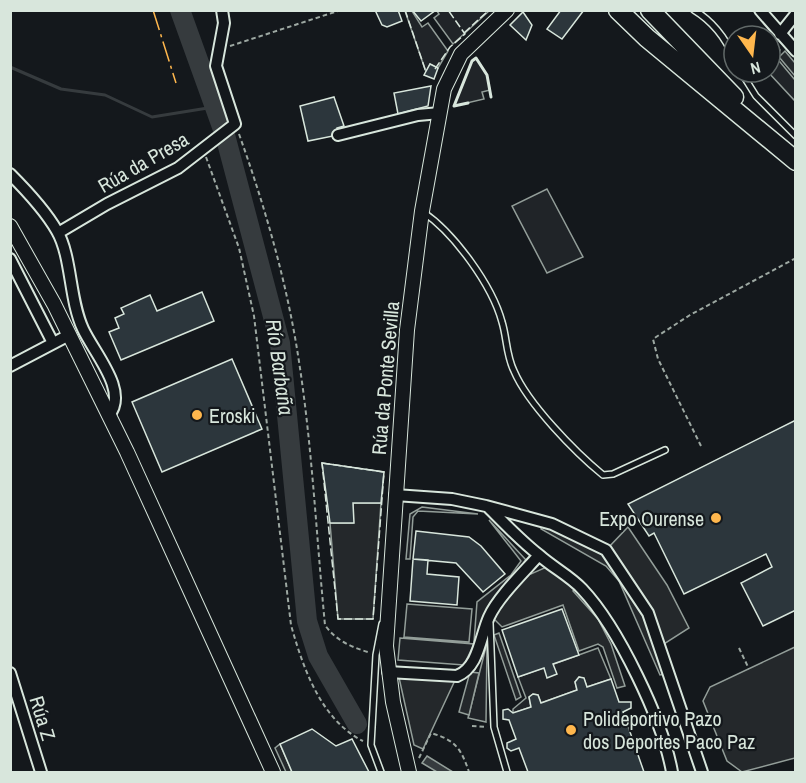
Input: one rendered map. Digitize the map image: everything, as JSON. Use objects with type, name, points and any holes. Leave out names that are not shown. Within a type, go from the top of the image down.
[{"type":"highway","points":[[618,10],[647,38],[795,161]]},
{"type":"highway","points":[[650,10],[729,92],[795,151]]},
{"type":"street","points":[[222,10],[224,23],[216,66],[235,124]]},
{"type":"street","name":"Rúa da Ponte Sevilla","points":[[414,770],[388,672],[388,594],[406,330],[422,211],[444,89],[461,54],[507,10]]},
{"type":"street","points":[[760,10],[772,24]]},
{"type":"street","points":[[782,31],[795,14]]},
{"type":"street","points":[[782,36],[795,51]]},
{"type":"street","points":[[338,135],[418,115],[440,113]]},
{"type":"street","name":"Rúa da Presa","points":[[58,233],[107,204],[178,168],[235,124]]},
{"type":"street","points":[[10,174],[58,233],[79,320],[117,395],[114,409],[109,416]]},
{"type":"street","points":[[10,226],[69,335],[109,416],[273,772]]},
{"type":"street","points":[[10,259],[54,343]]},
{"type":"street","points":[[10,366],[69,335]]},
{"type":"street","points":[[394,495],[452,499],[486,506],[552,524],[606,550],[648,613],[702,772]]},
{"type":"street","points":[[486,506],[539,555],[580,587],[605,619],[652,711],[664,741],[672,772]]},
{"type":"street","points":[[388,672],[457,676],[464,673],[476,656],[490,615],[539,555]]},
{"type":"street","name":"Rúa Z","points":[[10,673],[41,772]]},
{"type":"lane","points":[[694,10],[703,16],[722,37]]},
{"type":"lane","points":[[748,84],[756,96],[795,136]]},
{"type":"lane","points":[[422,211],[439,223],[490,290],[502,322],[514,372],[533,400],[584,459],[603,475],[613,474],[665,450]]},
{"type":"lane","points":[[381,772],[371,745],[376,655],[388,594]]},
{"type":"lane","points":[[490,615],[494,727],[507,772]]},
{"type":"path","points":[[218,49],[279,32],[341,10]]},
{"type":"path","points":[[235,124],[255,178],[286,289],[297,351],[325,625],[331,634],[354,648],[376,655]]},
{"type":"path","points":[[202,150],[225,204],[239,248],[254,316],[272,448],[285,582],[291,625],[303,669],[345,732],[371,745]]},
{"type":"path","points":[[701,446],[658,359],[653,339],[690,315],[795,258]]},
{"type":"path","points":[[739,648],[749,669]]},
{"type":"path","points":[[472,726],[487,728]]},
{"type":"path","points":[[414,770],[431,733],[453,742],[469,772]]},
{"type":"shaded area","points":[[489,10],[453,44],[434,18],[439,14],[437,11]]},
{"type":"shaded area","points":[[405,11],[412,11],[422,27],[428,23],[448,51],[438,68],[430,64],[426,72]]},
{"type":"shaded area","points":[[785,51],[795,63],[795,76],[782,61],[782,54]]},
{"type":"shaded area","points":[[476,58],[487,75],[490,90],[482,92],[484,99],[454,106],[472,61]]},
{"type":"shaded area","points":[[782,64],[795,80],[795,101],[779,84],[782,84]]},
{"type":"shaded area","points":[[547,189],[583,257],[547,273],[512,206]]},
{"type":"shaded area","points":[[353,503],[381,503],[373,619],[338,619],[330,523],[353,523]]},
{"type":"shaded area","points":[[422,507],[478,514],[418,511],[413,517],[410,559],[406,559],[410,514]]},
{"type":"shaded area","points":[[489,520],[526,560],[487,613],[474,642],[477,602],[511,575],[521,561]]},
{"type":"shaded area","points":[[543,521],[606,550],[628,527],[667,585],[689,628],[659,647],[667,674],[660,675],[619,581],[606,566],[541,529]]},
{"type":"shaded area","points":[[551,565],[580,587],[573,591],[598,619],[611,644],[625,686],[617,688],[603,647],[598,644],[579,651],[563,605],[502,627],[490,615],[526,570],[531,574]]},
{"type":"shaded area","points":[[407,604],[472,609],[469,642],[404,637]]},
{"type":"shaded area","points":[[499,633],[521,697],[516,700],[494,635]]},
{"type":"shaded area","points":[[400,638],[474,644],[464,665],[398,660]]},
{"type":"shaded area","points":[[487,643],[486,722],[468,718]]},
{"type":"shaded area","points":[[795,647],[795,758],[742,772],[727,761],[703,701],[710,687]]},
{"type":"shaded area","points":[[598,648],[611,679],[587,687],[584,679],[579,677],[575,682],[577,690],[541,703],[538,695],[533,694],[529,697],[531,707],[513,713],[513,709],[526,698],[518,677]]},
{"type":"shaded area","points":[[470,672],[479,673],[469,715],[459,712]]},
{"type":"shaded area","points":[[398,673],[457,676],[423,749],[414,745]]},
{"type":"shaded area","points":[[280,744],[292,772],[286,772],[275,748]]},
{"type":"shaded area","points":[[427,756],[453,772],[437,772],[422,763]]},
{"type":"building","points":[[375,10],[398,10],[402,21],[387,27],[382,25]]},
{"type":"building","points":[[412,10],[436,10],[421,21]]},
{"type":"building","points":[[561,10],[584,10],[562,39],[547,29]]},
{"type":"building","points":[[523,12],[532,25],[526,40],[510,25]]},
{"type":"building","points":[[430,64],[438,68],[434,79],[424,75]]},
{"type":"building","points":[[431,86],[428,106],[398,114],[394,93]]},
{"type":"building","points":[[334,97],[344,126],[337,128],[338,135],[308,141],[300,106]]},
{"type":"building","points":[[202,292],[214,321],[121,360],[109,332],[119,328],[115,318],[124,314],[121,308],[150,295],[157,311]]},
{"type":"building","name":"Eroski","points":[[232,359],[262,429],[162,472],[132,402]]},
{"type":"building","name":"Expo Ourense","points":[[796,420],[796,610],[763,626],[741,583],[772,567],[766,554],[684,594],[654,533],[649,536],[628,504]]},
{"type":"building","points":[[322,463],[384,472],[381,503],[353,503],[354,523],[330,523]]},
{"type":"building","points":[[416,531],[469,537],[481,546],[505,574],[483,592],[456,563],[413,559]]},
{"type":"building","points":[[413,559],[428,560],[427,574],[459,577],[457,605],[410,601]]},
{"type":"building","points":[[562,609],[579,655],[553,664],[557,674],[547,678],[544,668],[518,677],[502,630]]},
{"type":"building","name":"Polideportivo Pazo dos Deportes Paco Paz","points":[[579,677],[584,678],[587,687],[611,679],[619,702],[631,702],[631,708],[623,712],[644,772],[528,772],[519,748],[511,751],[507,748],[507,743],[516,739],[509,720],[503,719],[503,710],[508,709],[513,713],[531,707],[529,697],[533,694],[538,695],[541,703],[577,690],[575,682]]},
{"type":"building","points":[[312,729],[336,746],[352,739],[369,772],[292,772],[280,744]]},
{"type":"waterway","name":"Río Barbaña","points":[[180,10],[225,135],[280,343],[307,621],[318,656],[357,724]]},
{"type":"waterway","points":[[10,67],[61,89],[105,95],[152,117],[214,107]]},
{"type":"fence","points":[[405,10],[426,72]]},
{"type":"fence","points":[[435,69],[450,47],[465,34],[448,10]]},
{"type":"fence","points":[[464,33],[489,10]]},
{"type":"fence","points":[[322,463],[384,472],[373,619],[338,619],[322,463]]},
{"type":"wall","points":[[468,103],[454,106],[472,61],[476,58],[487,75],[491,97]]},
{"type":"power","points":[[153,10],[176,83]]},
{"type":"place","name":"Eroski","points":[[197,415]]},
{"type":"place","name":"Expo Ourense","points":[[716,518]]},
{"type":"place","name":"Polideportivo Pazo dos Deportes Paco Paz","points":[[571,730]]}]
